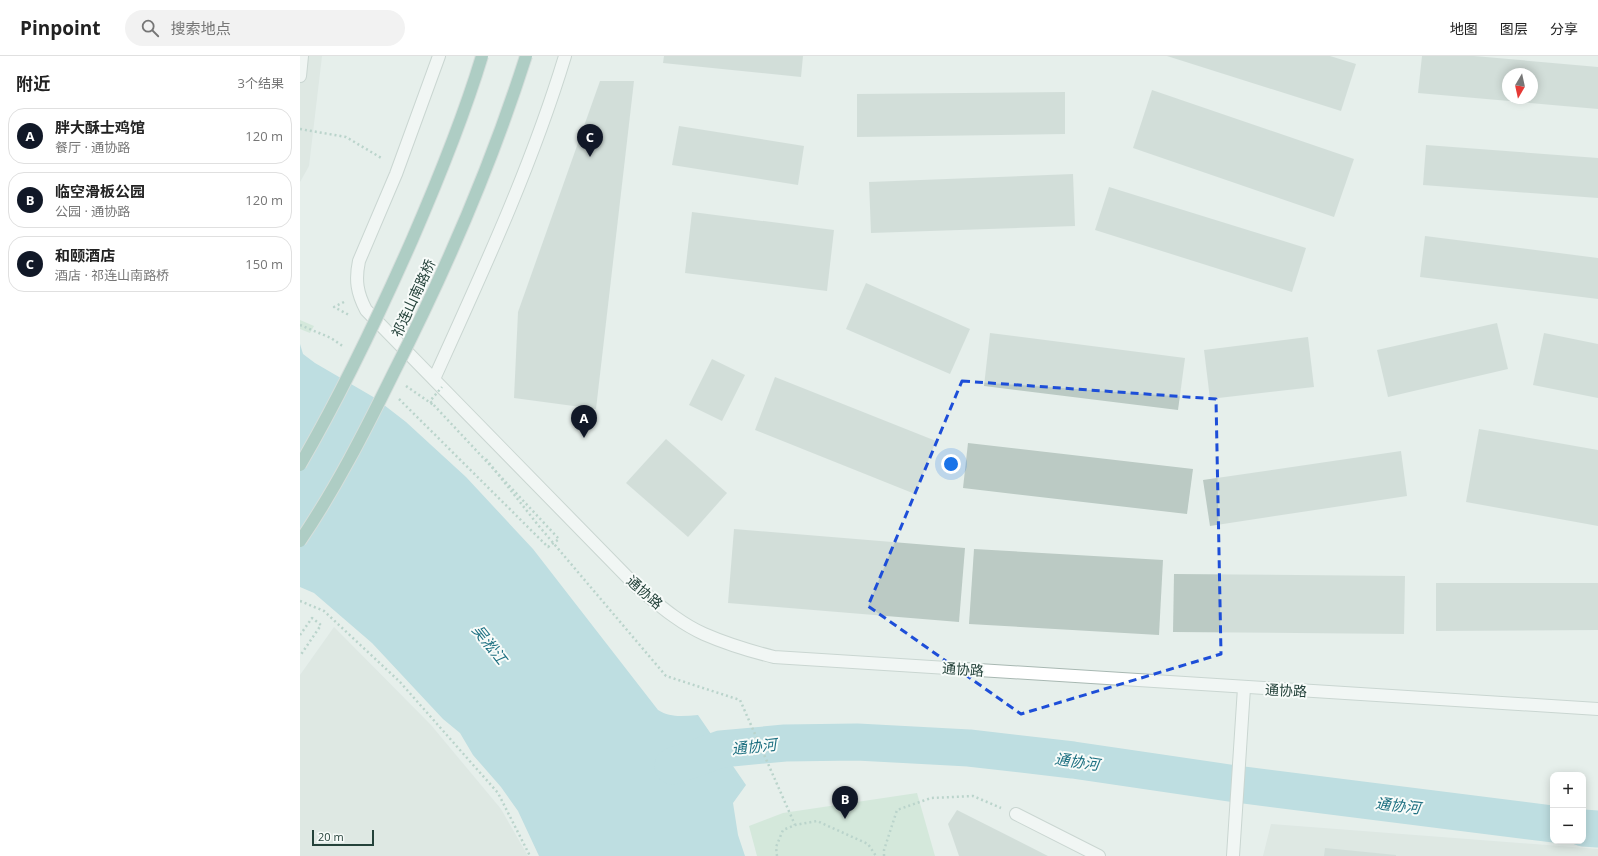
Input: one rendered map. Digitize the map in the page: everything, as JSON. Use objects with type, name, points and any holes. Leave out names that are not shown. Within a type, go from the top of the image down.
[{"type":"main road","name":"祁连山南路桥","points":[[300,465],[321,430],[382,309],[434,188],[474,83],[482,56]]},
{"type":"main road","name":"祁连山南路桥","points":[[300,541],[355,449],[418,325],[473,202],[513,97],[526,56]]},
{"type":"street","points":[[300,76],[302,56]]},
{"type":"street","name":"通协路","points":[[439,56],[396,174],[359,261],[356,274],[360,298],[366,310],[637,587],[671,614],[703,634],[741,648],[774,657],[1244,688],[1598,709]]},
{"type":"street","points":[[438,383],[505,222],[552,98],[565,56]]},
{"type":"street","points":[[1233,856],[1244,688]]},
{"type":"street","points":[[1016,814],[1099,856]]},
{"type":"path","points":[[300,129],[346,137],[389,162]]},
{"type":"path","points":[[387,386],[548,547],[559,539],[430,401],[438,383]]},
{"type":"path","points":[[416,392],[453,420]]},
{"type":"path","points":[[464,431],[538,524],[666,676],[740,700],[796,825]]},
{"type":"path","points":[[300,601],[324,610],[400,682],[498,793],[530,856]]},
{"type":"path","points":[[300,635],[312,618],[321,626],[300,656]]},
{"type":"path","points":[[884,856],[884,850],[897,810],[931,798],[973,796],[1016,814]]},
{"type":"path","points":[[777,856],[776,847],[783,830],[796,825],[817,821],[868,844],[876,856]]},
{"type":"highlighted area","points":[[962,381],[1216,399],[1221,654],[1021,714],[868,606]]},
{"type":"shaded area","points":[[300,56],[322,56],[309,166],[300,182]]},
{"type":"shaded area","points":[[334,627],[431,725],[501,809],[528,856],[300,856],[300,675]]},
{"type":"shaded area","points":[[1271,824],[1598,849],[1598,856],[1263,856]]},
{"type":"green space","points":[[300,320],[314,326],[310,333],[300,329]]},
{"type":"green space","points":[[917,793],[935,856],[757,856],[749,826],[783,813]]},
{"type":"water","name":"吴淞江","points":[[300,344],[303,354],[315,363],[375,398],[406,422],[466,477],[533,549],[658,710],[672,715],[698,715],[746,785],[733,803],[738,835],[745,856],[539,856],[518,811],[501,787],[473,755],[460,733],[443,719],[372,643],[314,593],[300,587]]},
{"type":"building","points":[[664,56],[803,56],[801,77],[663,63]]},
{"type":"building","points":[[1167,56],[1330,56],[1356,64],[1341,111]]},
{"type":"building","points":[[1422,56],[1474,56],[1598,67],[1598,109],[1538,104],[1538,68],[1502,68],[1502,100],[1418,93]]},
{"type":"building","points":[[600,81],[634,81],[596,409],[514,398],[518,312]]},
{"type":"building","points":[[1152,90],[1354,159],[1334,217],[1133,148]]},
{"type":"building","points":[[1065,92],[1065,134],[857,137],[857,94]]},
{"type":"building","points":[[679,126],[804,146],[798,185],[672,165]]},
{"type":"building","points":[[1426,145],[1598,158],[1598,198],[1423,185]]},
{"type":"building","points":[[1073,174],[1075,226],[871,233],[869,182]]},
{"type":"building","points":[[1109,187],[1306,248],[1292,292],[1095,230]]},
{"type":"building","points":[[692,212],[834,230],[827,291],[685,273]]},
{"type":"building","points":[[1425,236],[1598,258],[1598,299],[1420,277]]},
{"type":"building","points":[[866,283],[970,329],[950,374],[846,329]]},
{"type":"building","points":[[1497,323],[1508,369],[1388,397],[1377,350]]},
{"type":"building","points":[[990,333],[1185,358],[1178,410],[984,386]]},
{"type":"building","points":[[1544,333],[1598,344],[1598,398],[1533,385]]},
{"type":"building","points":[[1308,337],[1314,387],[1210,399],[1204,350]]},
{"type":"building","points":[[712,359],[745,375],[722,421],[689,405]]},
{"type":"building","points":[[775,377],[936,441],[915,494],[755,430]]},
{"type":"building","points":[[1479,429],[1598,450],[1598,526],[1466,502]]},
{"type":"building","points":[[666,439],[727,493],[688,537],[626,483]]},
{"type":"building","points":[[968,443],[1193,469],[1187,514],[963,488]]},
{"type":"building","points":[[1401,451],[1407,496],[1210,526],[1203,480]]},
{"type":"building","points":[[734,529],[965,548],[959,622],[728,603]]},
{"type":"building","points":[[974,549],[1163,560],[1159,635],[969,624]]},
{"type":"building","points":[[1174,574],[1405,576],[1404,634],[1173,632]]},
{"type":"building","points":[[1436,583],[1598,583],[1598,630],[1436,631]]},
{"type":"building","points":[[957,810],[1048,856],[959,856],[948,824]]},
{"type":"building","points":[[1325,848],[1396,855],[1396,856],[1324,856]]},
{"type":"waterway","name":"通协河","points":[[673,766],[721,749],[785,743],[857,742],[969,748],[1073,760],[1236,784],[1550,824]]},
{"type":"waterway","name":"通协河","points":[[1586,828],[1598,829]]},
{"type":"place","name":"和颐酒店","points":[[590,157]]},
{"type":"place","name":"胖大酥士鸡馆","points":[[584,438]]},
{"type":"place","name":"临空滑板公园","points":[[845,819]]}]
